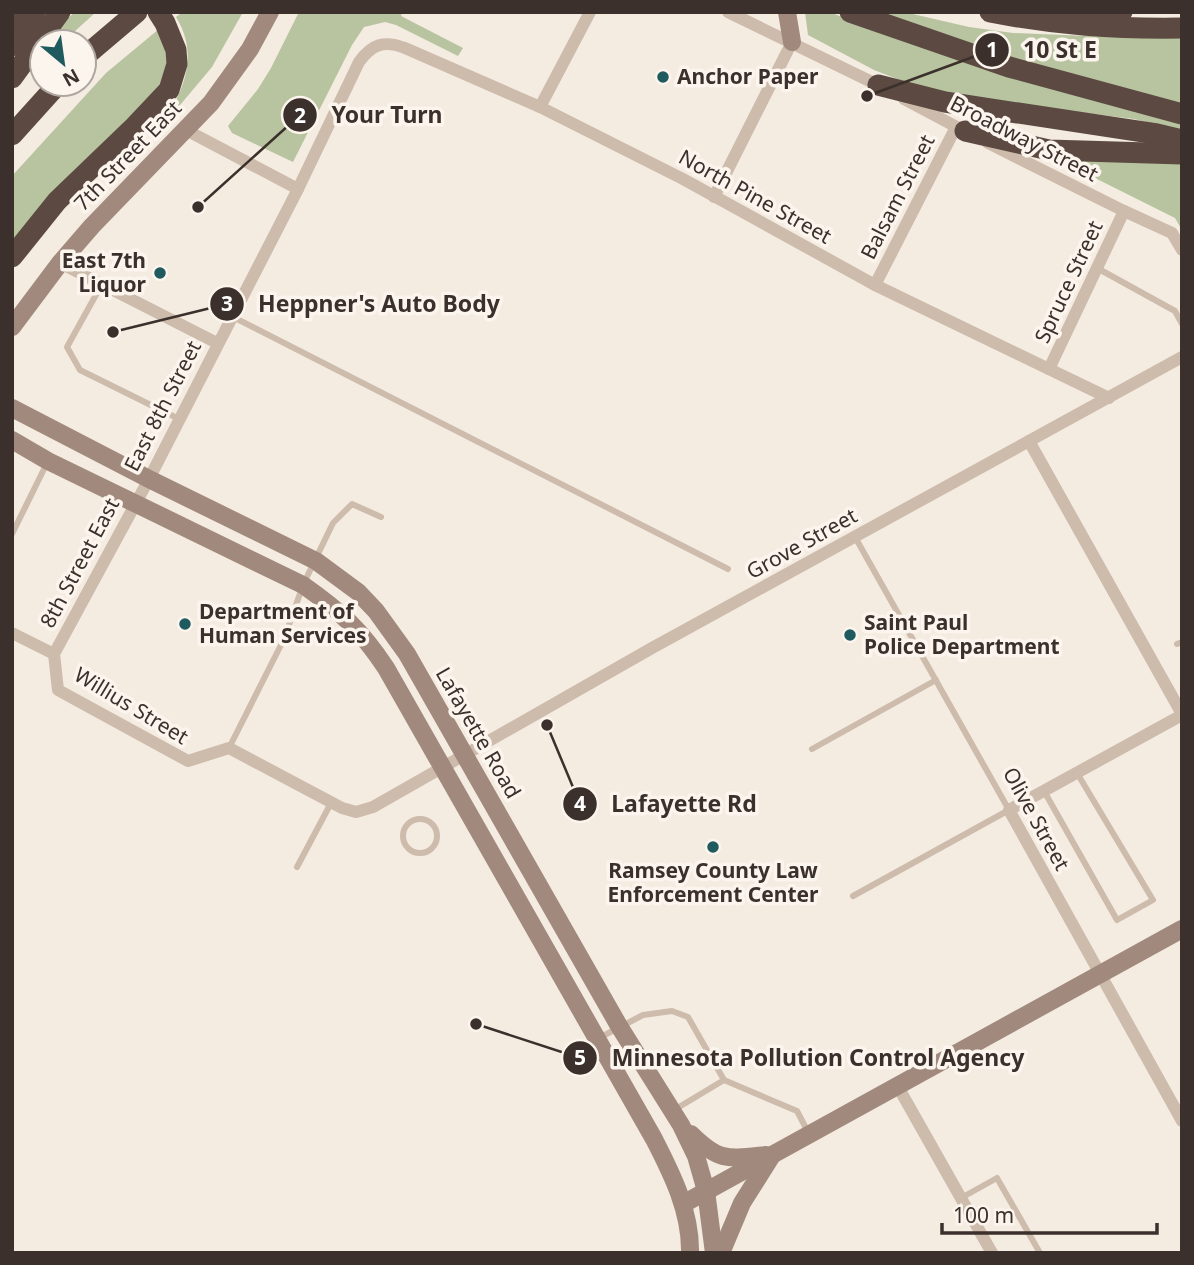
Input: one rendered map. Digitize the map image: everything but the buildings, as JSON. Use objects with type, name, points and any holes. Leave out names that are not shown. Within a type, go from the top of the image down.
[{"type":"highway","points":[[12,78],[60,12]]},
{"type":"highway","points":[[98,45],[137,12]]},
{"type":"highway","points":[[12,257],[57,201],[169,90],[177,64],[176,50],[158,12]]},
{"type":"highway","points":[[850,12],[1009,67],[1182,114]]},
{"type":"highway","points":[[992,12],[1042,16],[1122,12]]},
{"type":"highway","points":[[992,12],[1067,25],[1111,29],[1182,28]]},
{"type":"highway","points":[[12,46],[28,14]]},
{"type":"highway","points":[[12,64],[28,14]]},
{"type":"highway","points":[[878,85],[945,102],[1182,140]]},
{"type":"highway","points":[[12,135],[45,98]]},
{"type":"highway","points":[[960,129],[1049,150],[1182,154]]},
{"type":"main road","name":"7th Street East","points":[[12,327],[60,263],[116,200],[211,103],[232,77],[270,12]]},
{"type":"main road","points":[[787,13],[792,41]]},
{"type":"main road","name":"Lafayette Road","points":[[12,408],[142,491],[303,585],[341,613],[371,646],[386,668],[671,1171],[683,1203],[690,1253]]},
{"type":"main road","name":"Lafayette Road","points":[[12,440],[48,461],[142,491],[316,561],[358,592],[390,628],[619,1026],[677,1118],[696,1156],[706,1191],[714,1253]]},
{"type":"main road","points":[[683,1203],[1182,929]]},
{"type":"main road","points":[[677,1118],[708,1152],[737,1158],[773,1154]]},
{"type":"main road","points":[[720,1253],[742,1203],[773,1154]]},
{"type":"street","points":[[540,107],[590,12]]},
{"type":"street","name":"Broadway Street","points":[[728,12],[792,41],[960,129],[1172,233],[1182,250]]},
{"type":"street","points":[[714,197],[792,41]]},
{"type":"street","name":"North Pine Street","points":[[378,43],[393,43],[540,107],[714,197],[875,285],[1109,398]]},
{"type":"street","name":"East 8th Street","points":[[142,491],[298,189],[359,62],[367,51],[378,43]]},
{"type":"street","name":"Balsam Street","points":[[875,285],[960,129]]},
{"type":"street","points":[[186,130],[298,189]]},
{"type":"street","name":"Spruce Street","points":[[1049,369],[1124,211]]},
{"type":"street","points":[[60,263],[217,343]]},
{"type":"street","name":"Grove Street","points":[[442,766],[1182,357]]},
{"type":"street","points":[[1009,810],[1182,715],[1029,441]]},
{"type":"street","name":"8th Street East","points":[[54,654],[142,491]]},
{"type":"street","name":"Willius Street","points":[[12,633],[54,654],[58,690],[188,761],[229,748]]},
{"type":"street","points":[[229,748],[331,803],[356,812],[373,807],[442,766]]},
{"type":"street","name":"Olive Street","points":[[1009,810],[1182,1121]]},
{"type":"street","points":[[897,1085],[992,1253]]},
{"type":"lane","points":[[1097,268],[1175,311],[1182,324]]},
{"type":"lane","points":[[103,284],[67,347],[80,370],[179,419]]},
{"type":"lane","points":[[231,316],[728,569]]},
{"type":"lane","points":[[12,534],[48,461]]},
{"type":"lane","points":[[229,748],[284,639],[303,585],[333,523],[352,504],[381,517]]},
{"type":"lane","name":"Olive Street","points":[[855,537],[1009,810]]},
{"type":"lane","points":[[812,749],[936,680]]},
{"type":"lane","points":[[1044,791],[1117,920],[1153,900],[1077,773]]},
{"type":"lane","points":[[297,867],[331,803]]},
{"type":"lane","points":[[853,896],[1009,810]]},
{"type":"lane","points":[[426,820],[436,829],[437,841],[429,851],[416,853],[405,844],[404,832],[412,821],[426,820]]},
{"type":"lane","points":[[597,1039],[643,1015],[672,1011],[688,1017],[724,1080],[797,1111],[809,1134]]},
{"type":"lane","points":[[677,1118],[724,1080]]},
{"type":"lane","points":[[961,1198],[997,1178],[1040,1253]]},
{"type":"green space","points":[[75,12],[96,12],[78,28],[59,28]]},
{"type":"green space","points":[[183,12],[243,12],[212,67],[175,111],[172,108],[188,62],[186,40],[176,17]]},
{"type":"green space","points":[[299,12],[402,12],[401,16],[463,48],[458,56],[385,22],[364,27],[352,45],[293,162],[232,133],[228,126],[258,89]]},
{"type":"green space","points":[[805,12],[829,12],[908,42],[1182,121],[1182,131],[1134,119],[1022,105],[987,104],[900,80],[874,70],[808,35]]},
{"type":"green space","points":[[866,12],[904,12],[969,27],[1013,33],[1088,36],[1182,34],[1182,108],[1015,62]]},
{"type":"green space","points":[[159,29],[168,59],[163,85],[12,243],[12,176],[83,98],[98,98],[98,82]]},
{"type":"green space","points":[[1064,157],[1182,157],[1182,230],[1175,218],[1061,161]]},
{"type":"place","name":"Anchor Paper","points":[[663,77]]},
{"type":"place","name":"10 St E","points":[[867,96]]},
{"type":"place","name":"Your Turn","points":[[198,207]]},
{"type":"place","name":"East 7th Liquor","points":[[160,273]]},
{"type":"place","name":"Heppner's Auto Body","points":[[113,332]]},
{"type":"place","name":"Department of Human Services","points":[[185,624]]},
{"type":"place","name":"Saint Paul Police Department","points":[[850,635]]},
{"type":"place","name":"Lafayette Rd","points":[[547,725]]},
{"type":"place","name":"Ramsey County Law Enforcement Center","points":[[713,847]]},
{"type":"place","name":"Minnesota Pollution Control Agency","points":[[476,1024]]}]
